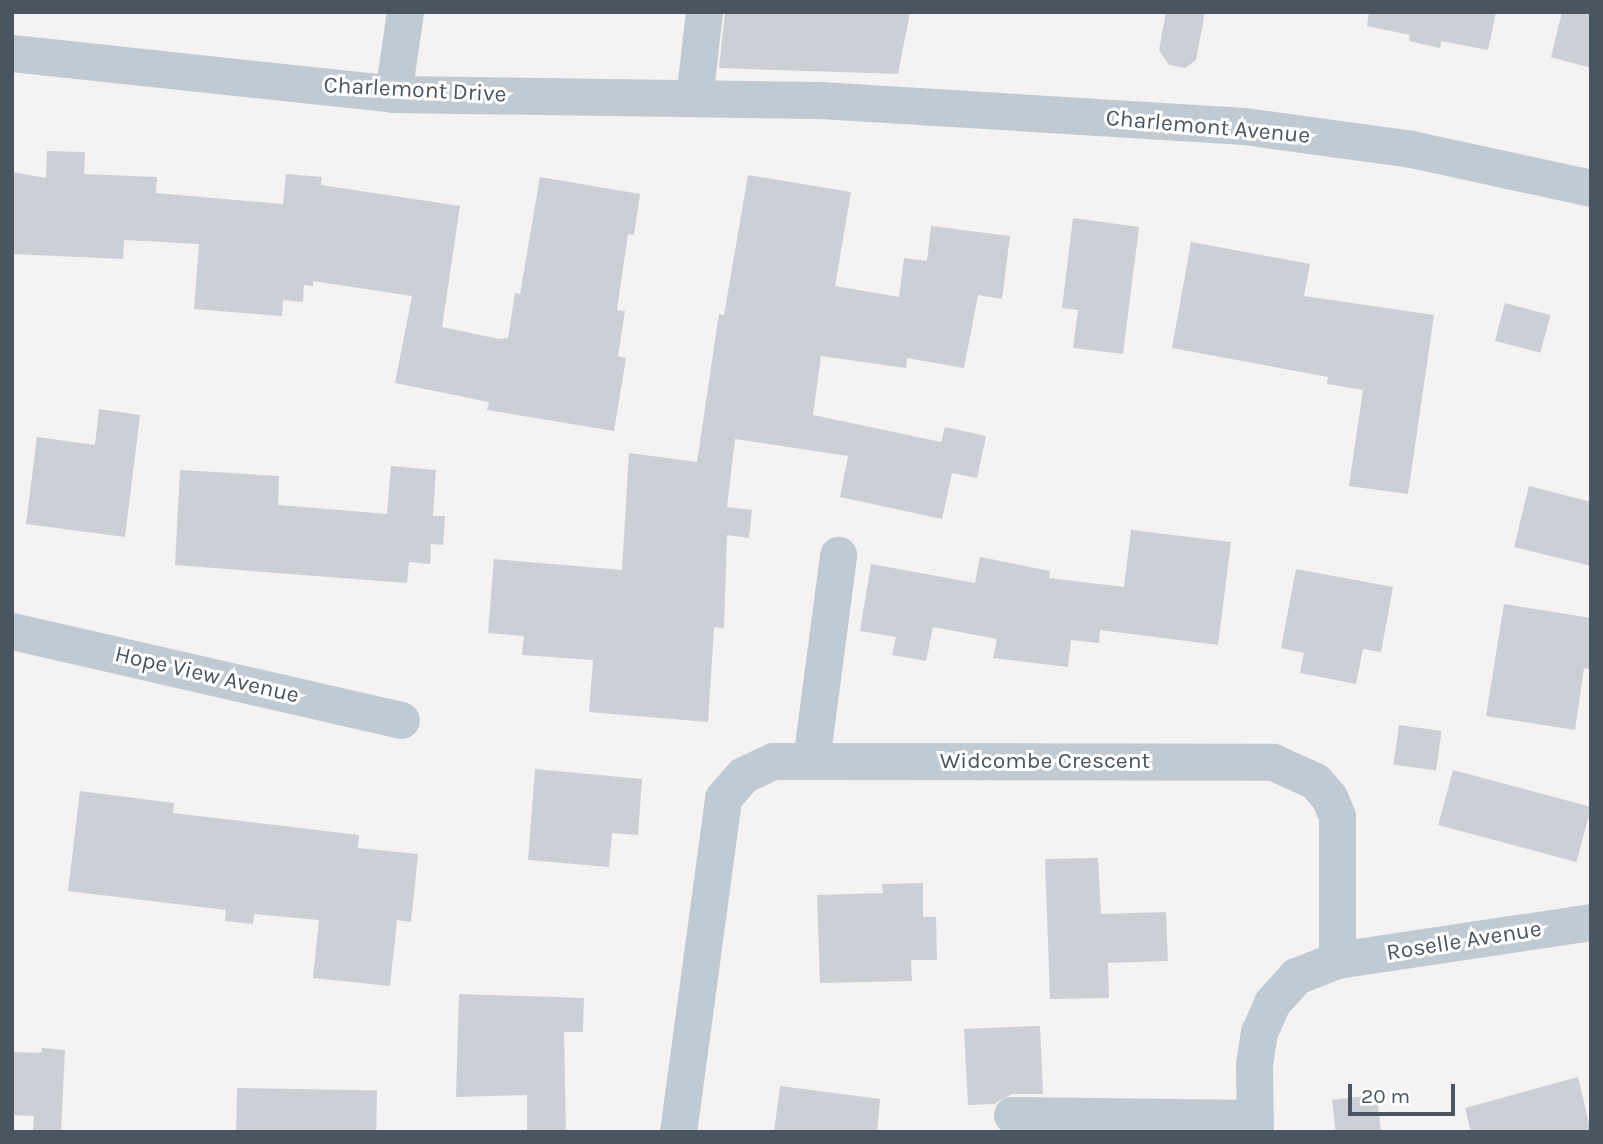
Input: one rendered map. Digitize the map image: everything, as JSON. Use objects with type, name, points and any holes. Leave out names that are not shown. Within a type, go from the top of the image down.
[{"type":"street","points":[[393,94],[405,12]]},
{"type":"street","points":[[694,98],[704,12]]},
{"type":"street","name":"Charlemont Drive","points":[[12,53],[393,94],[820,100]]},
{"type":"street","name":"Charlemont Avenue","points":[[820,100],[1244,126],[1411,149],[1591,188]]},
{"type":"street","points":[[811,761],[838,555]]},
{"type":"street","name":"Hope View Avenue","points":[[12,631],[401,720]]},
{"type":"street","name":"Widcombe Crescent","points":[[678,1132],[723,799],[743,775],[773,761],[1273,762],[1296,769],[1329,797],[1337,816],[1337,960]]},
{"type":"street","name":"Roselle Avenue","points":[[1337,960],[1591,922]]},
{"type":"street","points":[[1012,1115],[1255,1125],[1254,1064],[1259,1032],[1272,1003],[1296,976],[1337,960]]},
{"type":"building","points":[[725,12],[910,12],[898,74],[719,68]]},
{"type":"building","points":[[1166,12],[1205,12],[1196,60],[1185,68],[1169,65],[1159,50]]},
{"type":"building","points":[[1369,12],[1496,12],[1488,50],[1441,41],[1440,48],[1409,41],[1410,35],[1367,26]]},
{"type":"building","points":[[1562,12],[1591,12],[1591,68],[1551,57]]},
{"type":"building","points":[[47,151],[85,152],[84,174],[157,177],[156,193],[283,204],[286,174],[322,177],[321,185],[460,206],[442,327],[499,339],[508,338],[515,293],[520,294],[540,177],[640,194],[634,235],[628,234],[617,310],[625,311],[618,356],[626,358],[614,431],[487,410],[489,402],[395,383],[412,296],[313,281],[313,286],[304,285],[303,302],[283,300],[282,316],[194,309],[199,244],[124,240],[123,259],[12,254],[12,172],[46,178]]},
{"type":"building","points":[[748,175],[851,192],[835,286],[899,297],[904,258],[927,261],[931,226],[1010,236],[1002,299],[978,295],[964,368],[907,358],[906,368],[821,356],[813,415],[941,442],[945,427],[986,436],[977,478],[952,473],[942,519],[840,497],[848,456],[735,439],[727,507],[752,510],[749,538],[727,535],[724,628],[714,627],[708,722],[589,712],[593,660],[522,655],[524,636],[488,633],[494,559],[622,570],[629,453],[697,462],[719,314],[724,315]]},
{"type":"building","points":[[1073,218],[1139,227],[1123,354],[1073,348],[1078,310],[1062,308]]},
{"type":"building","points":[[1191,242],[1310,264],[1304,296],[1434,315],[1408,494],[1349,486],[1363,390],[1327,384],[1328,377],[1172,348]]},
{"type":"building","points":[[1505,303],[1550,315],[1540,353],[1495,341]]},
{"type":"building","points":[[99,409],[140,415],[125,537],[26,524],[37,437],[95,445]]},
{"type":"building","points":[[391,466],[436,470],[433,516],[445,516],[443,545],[431,544],[430,564],[409,562],[407,583],[175,565],[180,470],[279,476],[278,505],[387,514]]},
{"type":"building","points":[[1529,486],[1591,502],[1591,566],[1514,547]]},
{"type":"building","points":[[1131,530],[1231,542],[1218,645],[1100,630],[1099,643],[1071,640],[1068,667],[993,658],[997,639],[933,627],[926,661],[892,655],[896,637],[860,631],[871,564],[975,583],[980,557],[1050,571],[1049,578],[1124,587]]},
{"type":"building","points":[[1296,569],[1393,587],[1381,652],[1363,649],[1356,684],[1300,673],[1304,653],[1281,648]]},
{"type":"building","points":[[1504,604],[1591,618],[1591,670],[1584,668],[1575,730],[1486,716]]},
{"type":"building","points":[[1399,725],[1442,731],[1436,771],[1393,765]]},
{"type":"building","points":[[535,769],[642,779],[638,835],[612,833],[609,867],[528,860]]},
{"type":"building","points":[[1453,770],[1591,807],[1576,862],[1438,825]]},
{"type":"building","points":[[80,791],[174,803],[173,813],[359,835],[358,848],[418,854],[411,922],[397,920],[390,986],[313,978],[319,920],[254,914],[253,924],[225,921],[226,910],[68,891]]},
{"type":"building","points":[[1098,858],[1101,914],[1166,912],[1168,961],[1108,963],[1109,998],[1050,999],[1045,859]]},
{"type":"building","points":[[923,883],[923,917],[936,917],[937,960],[911,960],[912,981],[820,983],[817,895],[883,893],[882,884]]},
{"type":"building","points":[[459,994],[584,998],[583,1032],[564,1032],[566,1132],[527,1132],[527,1095],[456,1097]]},
{"type":"building","points":[[1040,1026],[1043,1094],[1012,1094],[994,1104],[968,1105],[964,1029]]},
{"type":"building","points":[[42,1048],[65,1050],[61,1132],[33,1132],[34,1116],[12,1115],[12,1052],[41,1053]]},
{"type":"building","points":[[1578,1077],[1591,1132],[1471,1132],[1465,1108]]},
{"type":"building","points":[[780,1086],[880,1099],[877,1132],[774,1132]]},
{"type":"building","points":[[237,1088],[377,1090],[376,1132],[236,1132]]},
{"type":"building","points":[[1377,1095],[1381,1132],[1336,1132],[1332,1100]]}]
